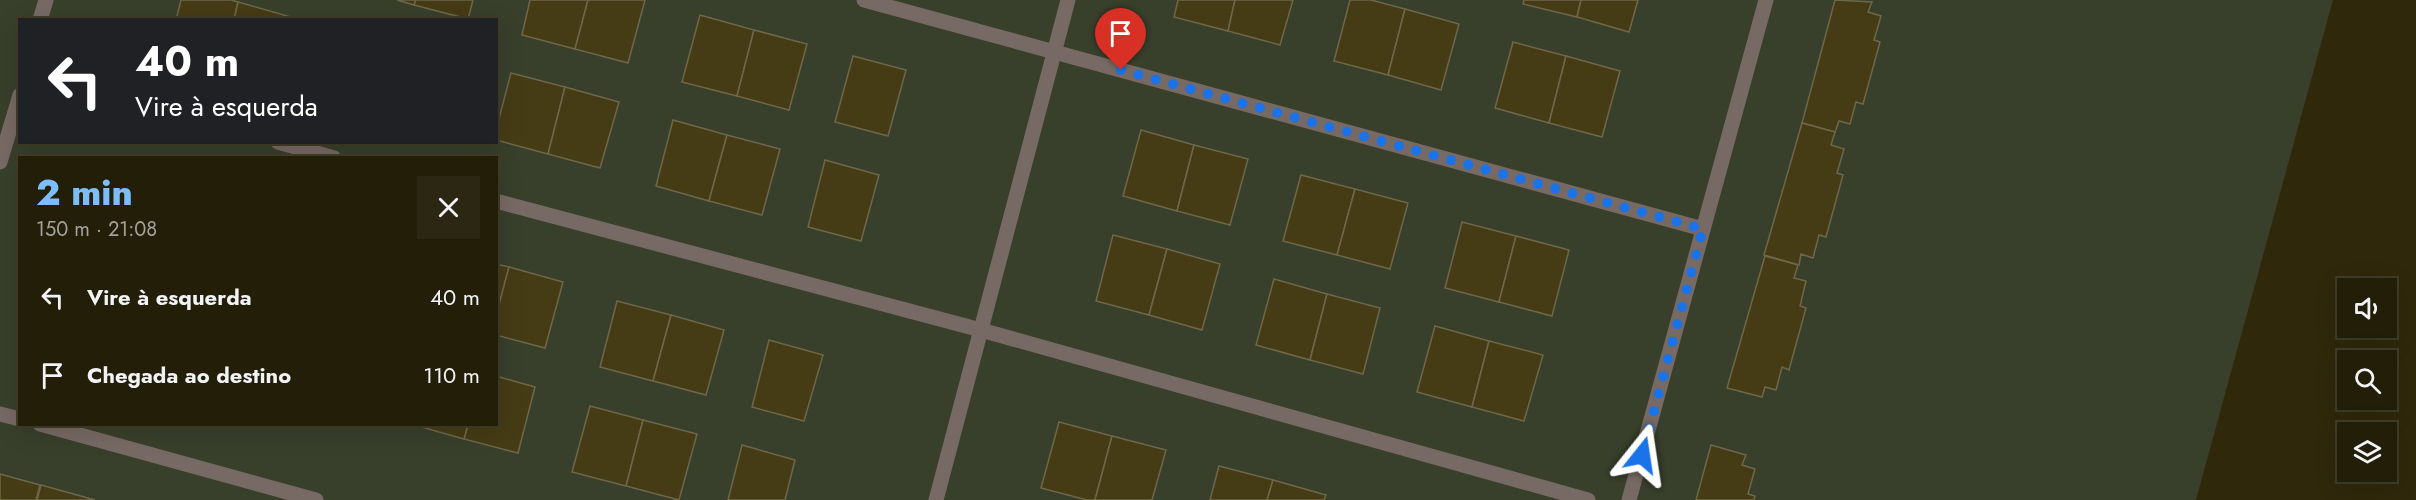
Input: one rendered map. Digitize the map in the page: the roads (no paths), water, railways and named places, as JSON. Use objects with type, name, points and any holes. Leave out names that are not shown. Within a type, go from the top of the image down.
[{"type":"lane","points":[[41,18],[46,0]]},
{"type":"lane","points":[[864,0],[1703,229]]},
{"type":"lane","points":[[936,500],[1068,0]]},
{"type":"lane","points":[[1629,500],[1766,0]]},
{"type":"lane","points":[[0,162],[18,102]]},
{"type":"lane","points":[[285,144],[327,156]]},
{"type":"lane","points":[[498,202],[981,330],[1588,500]]},
{"type":"lane","points":[[0,414],[18,418]]},
{"type":"lane","points":[[47,426],[316,500]]}]
